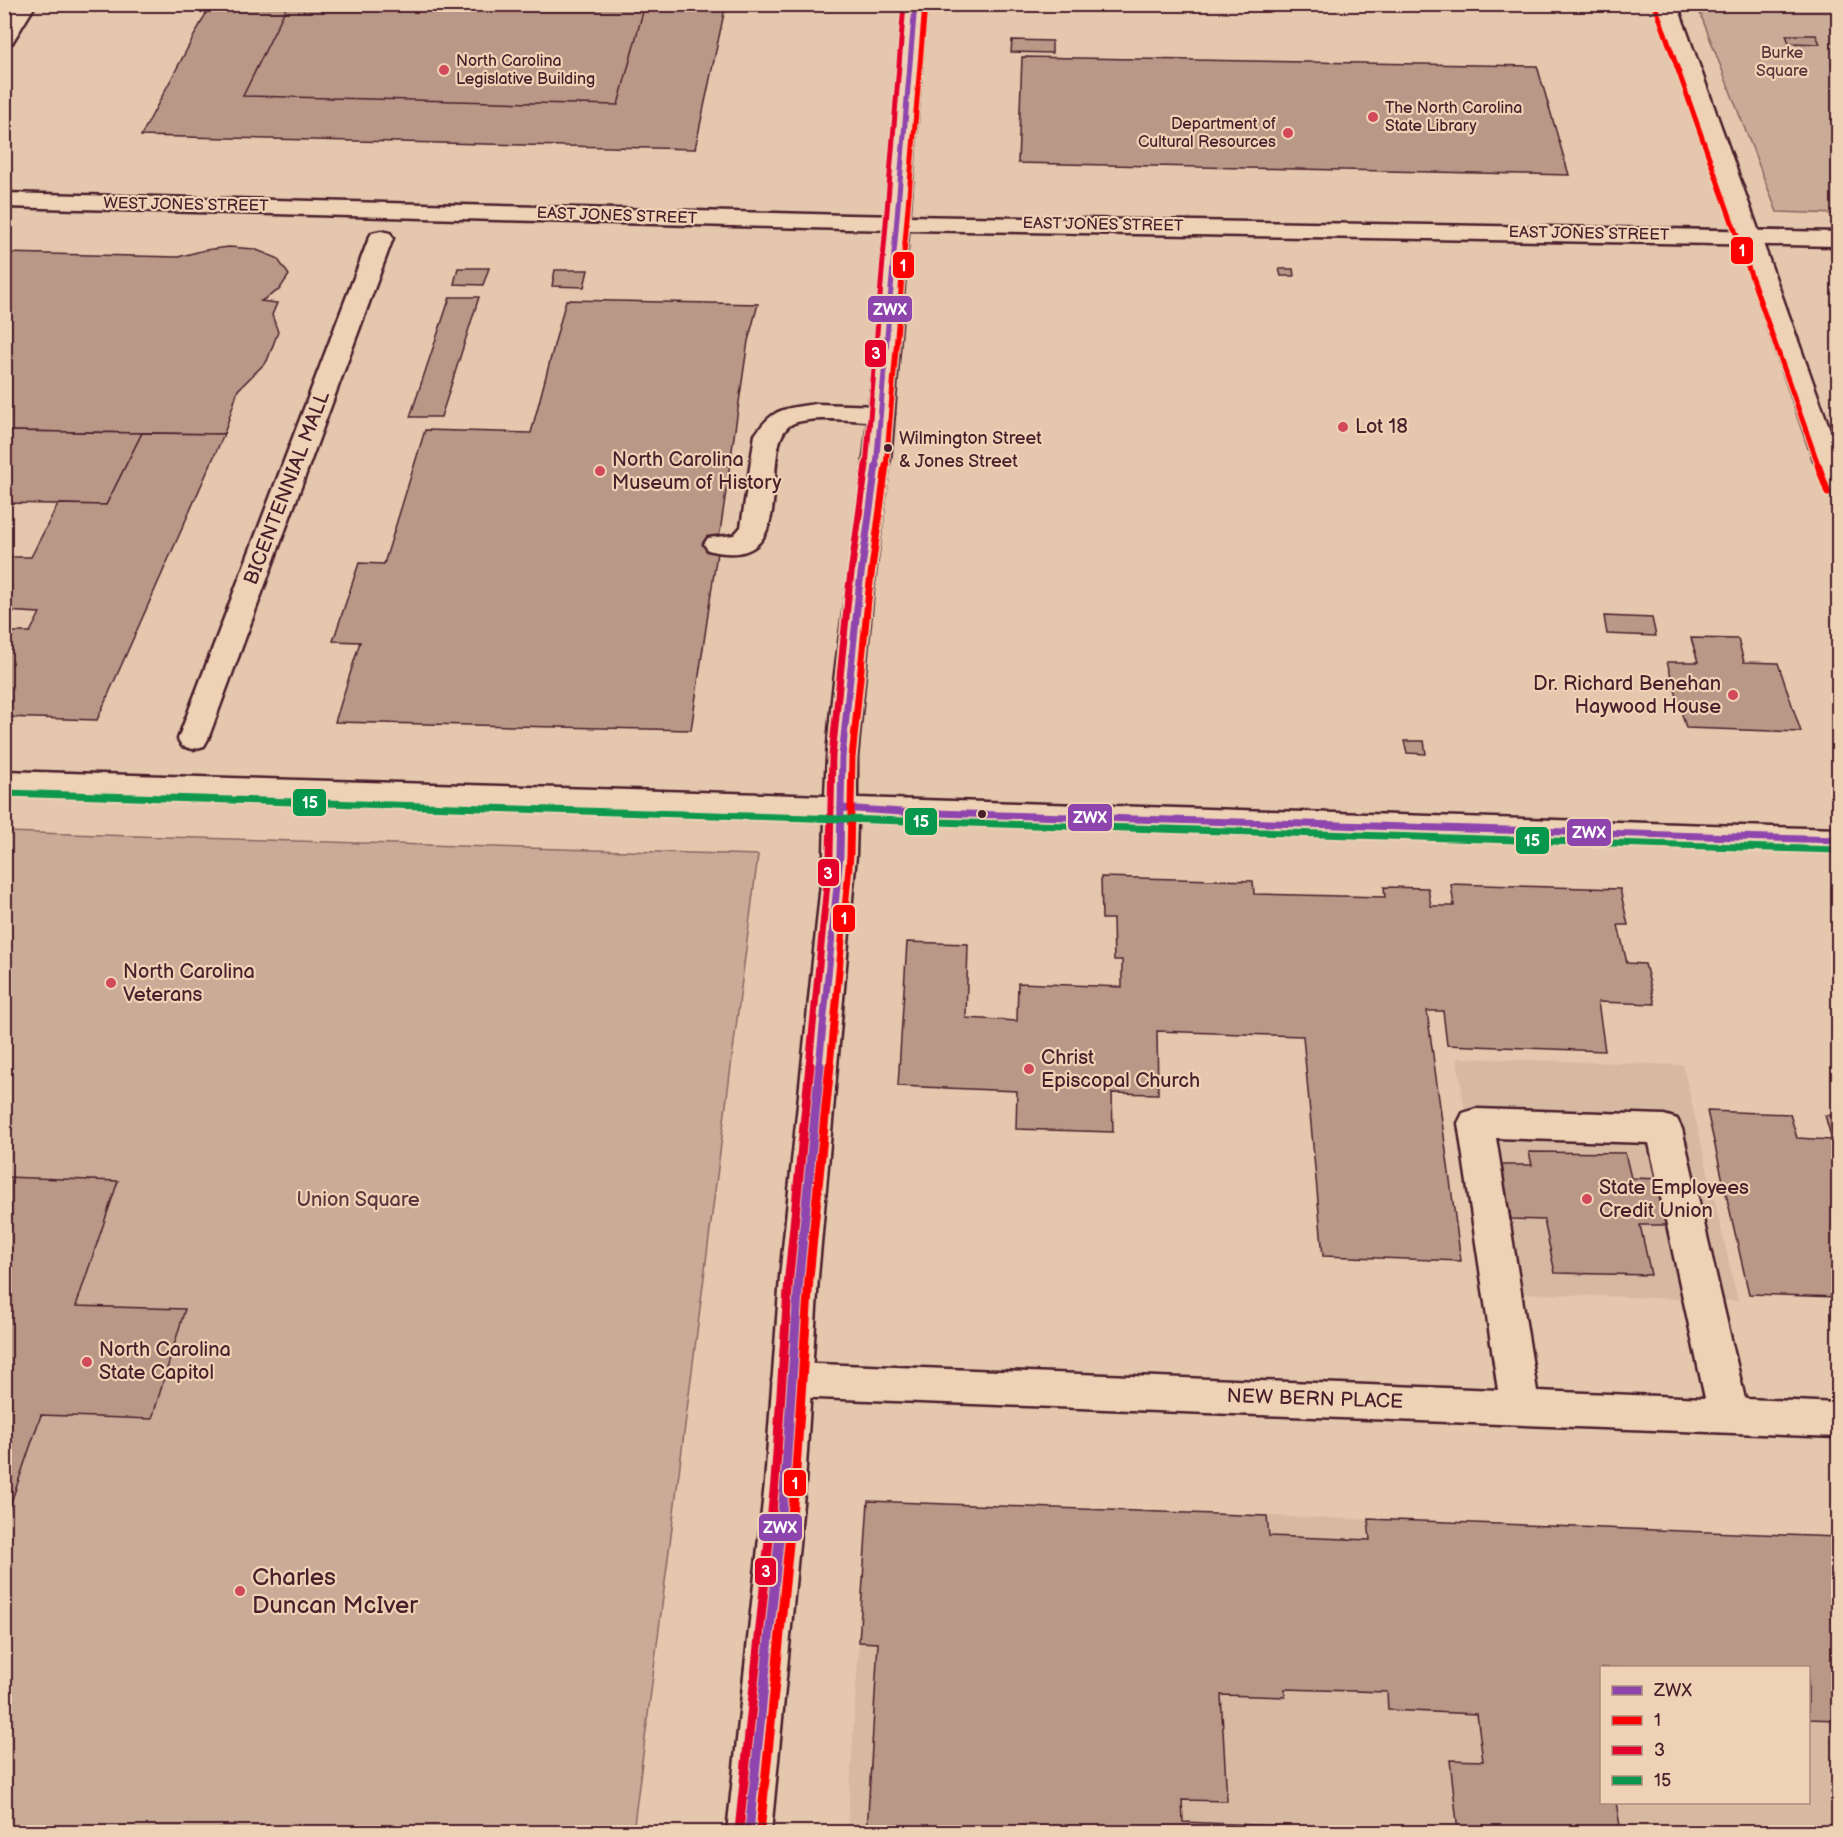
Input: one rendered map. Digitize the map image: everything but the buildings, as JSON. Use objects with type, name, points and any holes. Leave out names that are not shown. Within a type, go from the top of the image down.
[{"type":"main road","points":[[4,38],[26,4]]},
{"type":"main road","points":[[749,1833],[785,1483],[800,1265],[840,855],[846,716],[881,414],[915,4]]},
{"type":"main road","points":[[1666,4],[1839,489]]},
{"type":"main road","name":"WEST JONES STREET","points":[[4,200],[367,209]]},
{"type":"main road","name":"EAST JONES STREET","points":[[367,209],[897,223],[1839,239]]},
{"type":"main road","name":"BICENTENNIAL MALL","points":[[193,739],[381,238]]},
{"type":"main road","points":[[718,544],[742,543],[755,529],[768,435],[784,417],[816,412],[881,414]]},
{"type":"main road","points":[[4,782],[1839,840]]},
{"type":"main road","points":[[1520,1407],[1476,1123],[1664,1129],[1729,1415]]},
{"type":"main road","name":"NEW BERN PLACE","points":[[791,1380],[1839,1419]]},
{"type":"shaded area","points":[[1457,1058],[1683,1065],[1738,1301],[1492,1292]]},
{"type":"shaded area","points":[[868,1501],[1838,1537],[1838,1832],[847,1832]]},
{"type":"green space","name":"Burke Square","points":[[1697,5],[1838,5],[1838,214],[1777,212]]},
{"type":"green space","name":"Union Square","points":[[5,832],[758,855],[633,1832],[5,1832]]},
{"type":"transit line","name":"3","points":[[739,1831],[775,1482],[789,1276],[830,854],[832,756],[849,588],[868,449],[904,4]]},
{"type":"transit line","name":"ZWX","points":[[749,1832],[785,1483],[799,1277],[840,855],[842,757],[859,589],[878,450],[915,4]]},
{"type":"transit line","name":"1","points":[[760,1832],[795,1484],[809,1278],[850,856],[852,758],[869,590],[888,451],[925,5]]},
{"type":"transit line","name":"1","points":[[1656,8],[1828,493]]},
{"type":"transit line","name":"15","points":[[4,793],[1838,850]]},
{"type":"transit line","name":"ZWX","points":[[841,808],[902,812],[1838,840]]},
{"type":"place","name":"North Carolina Legislative Building","points":[[444,70]]},
{"type":"place","name":"The North Carolina State Library","points":[[1373,117]]},
{"type":"place","name":"Department of Cultural Resources","points":[[1288,133]]},
{"type":"place","name":"Lot 18","points":[[1343,427]]},
{"type":"place","name":"Wilmington Street & Jones Street","points":[[888,448]]},
{"type":"place","name":"North Carolina Museum of History","points":[[600,471]]},
{"type":"place","name":"Dr. Richard Benehan Haywood House","points":[[1733,695]]},
{"type":"place","name":"North Carolina Veterans","points":[[111,983]]},
{"type":"place","name":"Christ Episcopal Church","points":[[1029,1069]]},
{"type":"place","name":"State Employees Credit Union","points":[[1587,1199]]},
{"type":"place","name":"North Carolina State Capitol","points":[[87,1362]]},
{"type":"place","name":"Charles Duncan McIver","points":[[240,1591]]}]
